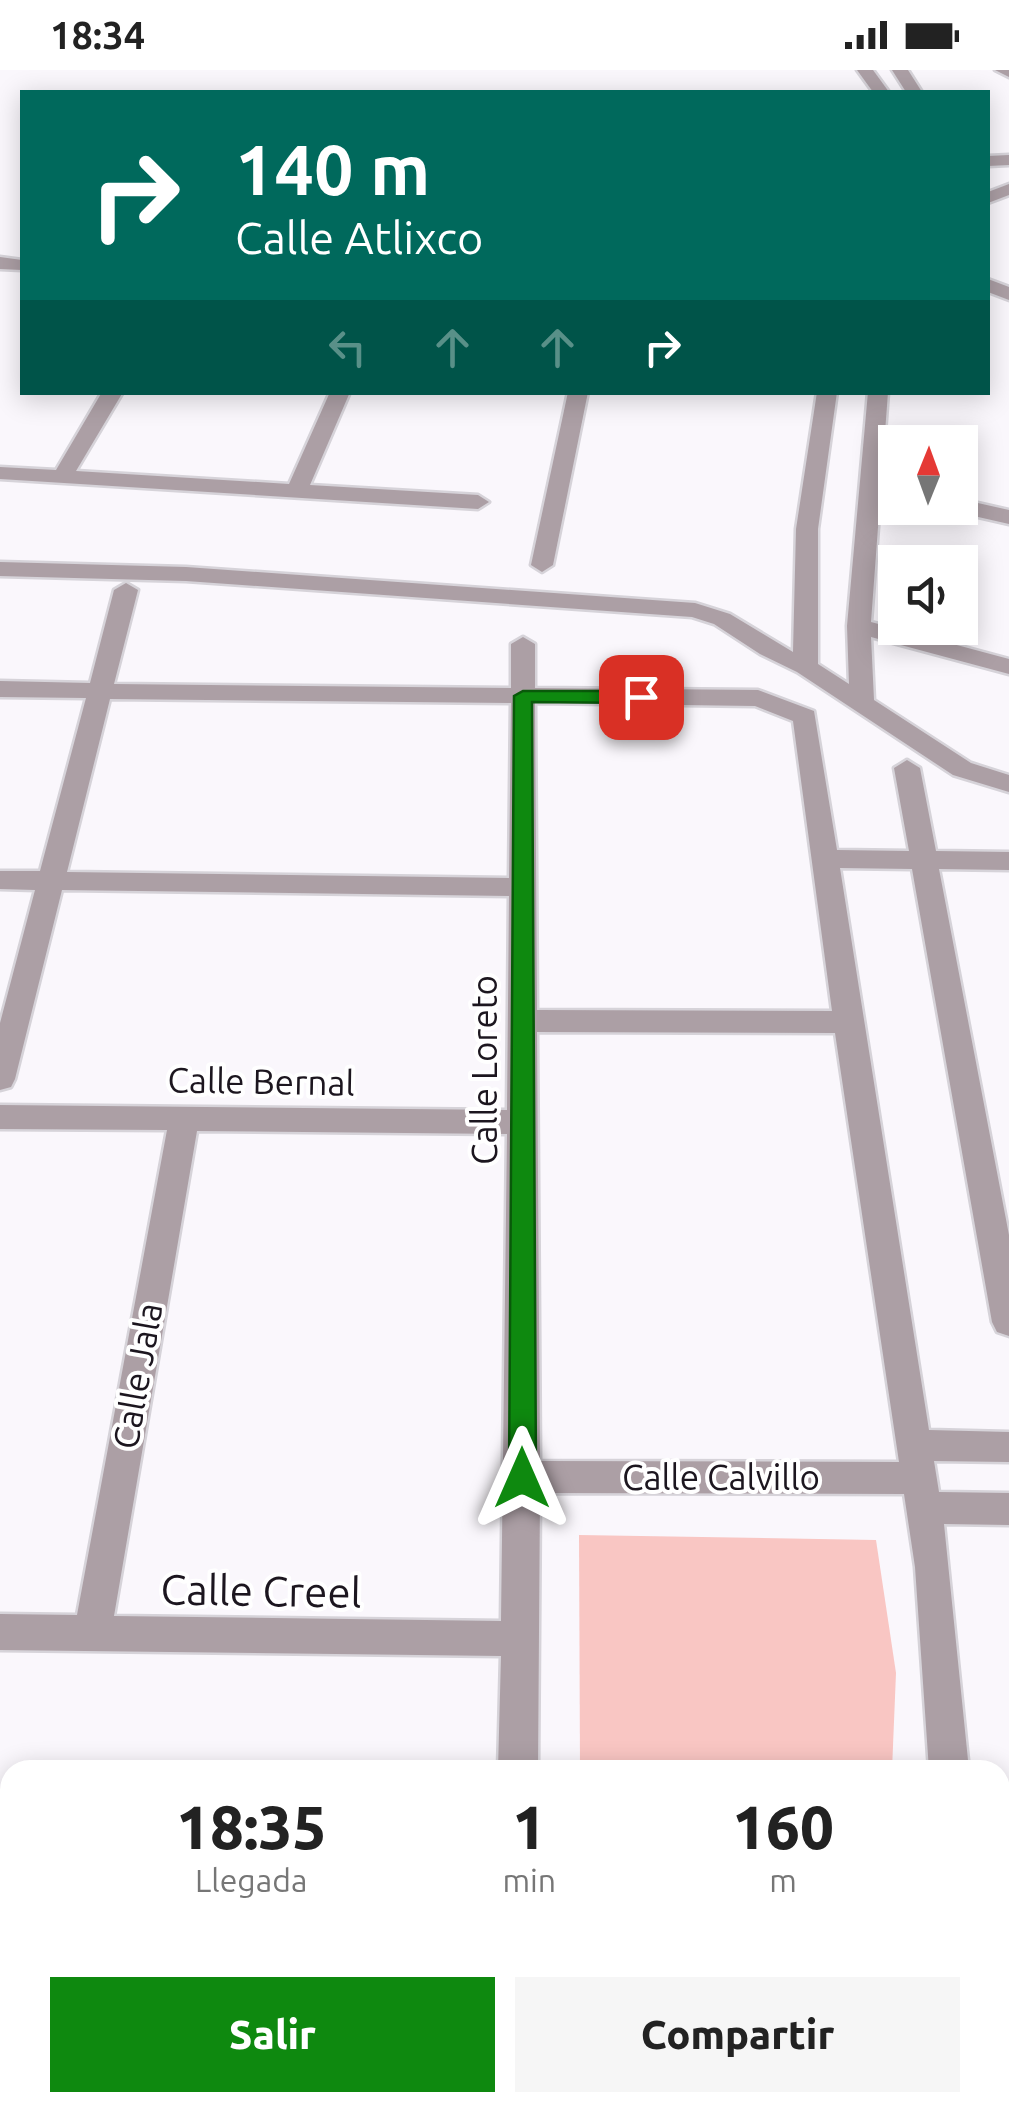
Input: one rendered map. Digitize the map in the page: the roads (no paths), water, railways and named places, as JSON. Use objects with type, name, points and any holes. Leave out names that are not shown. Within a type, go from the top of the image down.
[{"type":"street","points":[[62,477],[111,395]]},
{"type":"street","points":[[297,491],[339,395]]},
{"type":"street","points":[[542,566],[577,395]]},
{"type":"street","points":[[806,667],[802,590],[816,440],[825,395]]},
{"type":"street","points":[[862,707],[859,626],[878,395]]},
{"type":"street","points":[[0,472],[478,502]]},
{"type":"street","points":[[978,510],[1009,517]]},
{"type":"street","points":[[0,569],[186,574],[673,607],[722,619],[768,650],[806,667],[962,769],[1009,784]]},
{"type":"street","points":[[0,1078],[126,590]]},
{"type":"street","points":[[859,626],[1009,667]]},
{"type":"street","name":"Calle Loreto","points":[[518,1760],[523,644]]},
{"type":"street","points":[[0,689],[758,698],[805,718],[919,1477],[939,1627],[948,1760]]},
{"type":"street","points":[[907,768],[1009,1322]]},
{"type":"street","points":[[825,859],[1009,861]]},
{"type":"street","points":[[0,880],[522,887]]},
{"type":"street","points":[[523,1021],[848,1022]]},
{"type":"street","name":"Calle Bernal","points":[[0,1117],[522,1122]]},
{"type":"street","name":"Calle Jala","points":[[92,1633],[184,1118]]},
{"type":"street","points":[[919,1477],[1009,1447]]},
{"type":"street","points":[[919,1477],[1009,1509]]},
{"type":"street","name":"Calle Calvillo","points":[[522,1487],[919,1477]]},
{"type":"street","name":"Calle Creel","points":[[0,1632],[520,1639]]}]
